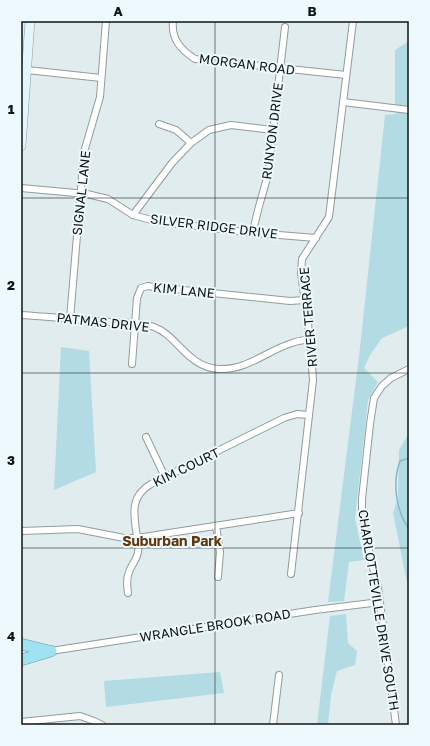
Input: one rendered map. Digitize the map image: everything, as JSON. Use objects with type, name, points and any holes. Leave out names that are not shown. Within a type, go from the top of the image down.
[{"type":"highway","points":[[21,644],[51,651]]},
{"type":"highway","points":[[21,660],[51,651]]},
{"type":"main road","points":[[21,146],[30,21]]},
{"type":"street","name":"SIGNAL LANE","points":[[70,319],[84,152],[100,97],[100,78],[106,21]]},
{"type":"street","name":"MORGAN ROAD","points":[[173,21],[176,41],[184,52],[195,59],[346,75]]},
{"type":"street","name":"RIVER TERRACE","points":[[291,574],[313,380],[310,339],[301,273],[302,259],[328,218],[330,211],[353,21]]},
{"type":"street","name":"RUNYON DRIVE","points":[[253,233],[255,217],[264,192],[268,174],[285,27]]},
{"type":"street","points":[[27,70],[100,78]]},
{"type":"street","points":[[343,102],[409,110]]},
{"type":"street","points":[[159,124],[176,130],[191,143]]},
{"type":"street","points":[[133,215],[163,174],[191,143],[208,130],[231,125],[272,130]]},
{"type":"street","name":"SILVER RIDGE DRIVE","points":[[21,188],[87,194],[108,199],[133,215],[155,221],[253,233],[316,238]]},
{"type":"street","name":"KIM LANE","points":[[132,364],[135,324],[139,291],[141,288],[148,286],[290,301],[304,300]]},
{"type":"street","name":"PATMAS DRIVE","points":[[21,315],[135,324],[155,327],[163,332],[193,359],[205,366],[217,369],[230,369],[245,365],[292,343],[310,339]]},
{"type":"street","name":"CHARLOTTEVILLE DRIVE SOUTH","points":[[396,725],[380,602],[362,515],[370,424],[375,395],[382,386],[392,378],[409,369]]},
{"type":"street","name":"KIM COURT","points":[[128,593],[128,574],[138,553],[134,512],[135,502],[146,487],[284,418],[297,414],[308,415]]},
{"type":"street","points":[[146,437],[165,477]]},
{"type":"street","points":[[21,531],[78,528],[124,538],[137,538],[299,513]]},
{"type":"street","points":[[216,526],[220,552],[218,577]]},
{"type":"street","name":"WRANGLE BROOK ROAD","points":[[51,651],[315,610],[380,602]]},
{"type":"street","points":[[273,725],[279,675]]},
{"type":"street","points":[[21,722],[80,716],[102,725]]},
{"type":"shaded area","points":[[409,41],[409,326],[382,338],[370,355],[364,368],[378,382],[368,400],[355,519],[364,560],[349,562],[344,601],[328,602],[360,348],[385,115],[396,114],[395,50]]},
{"type":"shaded area","points":[[61,347],[89,351],[96,472],[54,490]]},
{"type":"shaded area","points":[[409,433],[409,592],[393,513],[398,498],[399,450]]},
{"type":"shaded area","points":[[346,614],[348,643],[357,651],[355,665],[337,671],[331,695],[328,725],[317,725],[330,616]]},
{"type":"shaded area","points":[[220,672],[224,693],[106,707],[104,681]]},
{"type":"waterway","points":[[409,458],[400,461],[396,478],[398,505],[409,529]]},
{"type":"district","name":"Suburban Park","points":[[172,540]]}]
